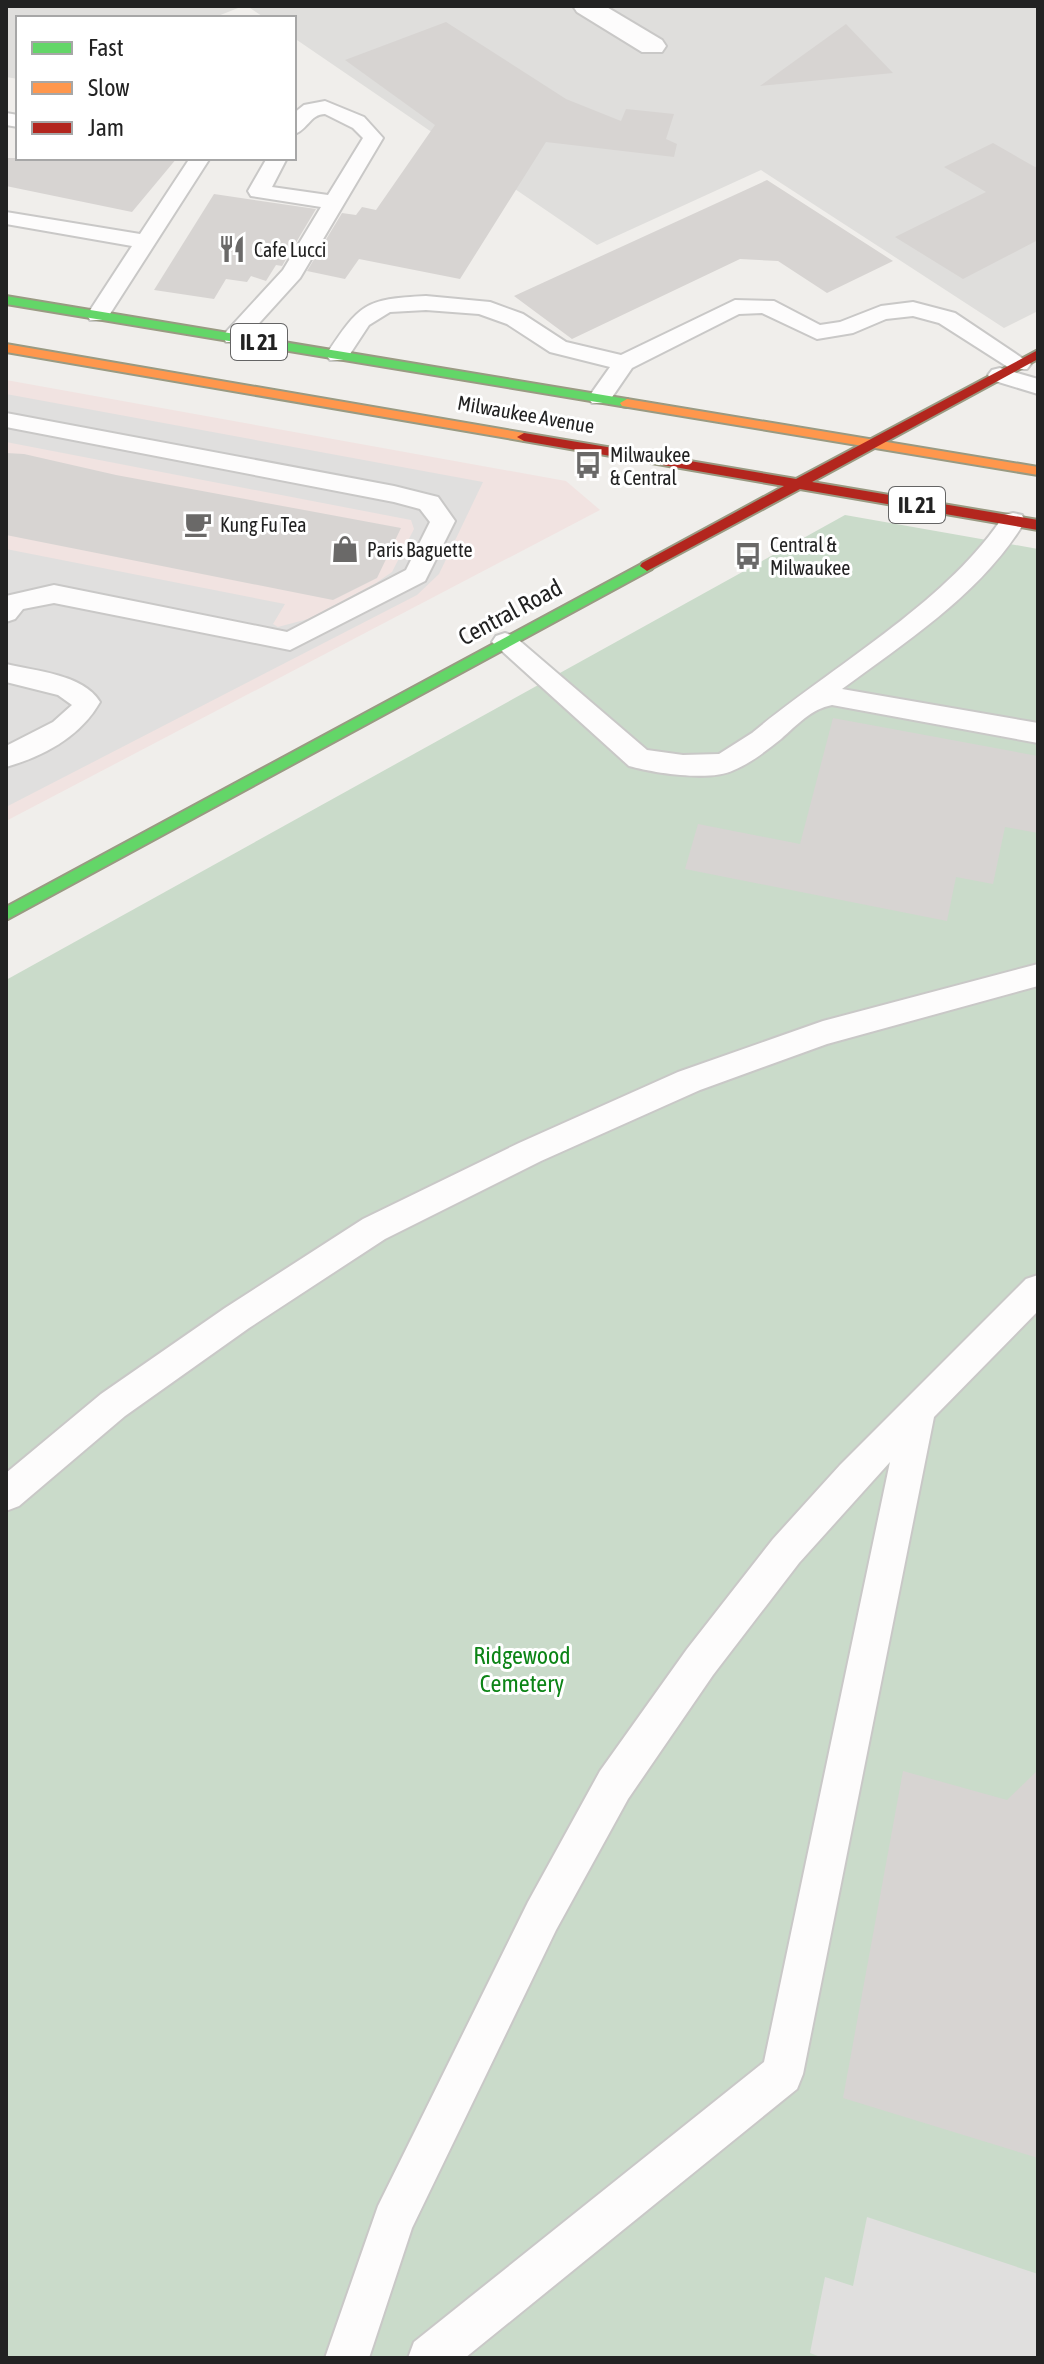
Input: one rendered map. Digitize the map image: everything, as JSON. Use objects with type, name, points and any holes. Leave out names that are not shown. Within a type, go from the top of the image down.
[{"type":"main road","name":"Milwaukee Avenue","points":[[6,300],[1038,471]]},
{"type":"main road","points":[[6,313],[97,329],[164,326]]},
{"type":"main road","name":"Milwaukee Avenue","points":[[6,348],[1026,523]]},
{"type":"main road","name":"Central Road","points":[[6,914],[1019,364]]},
{"type":"street","points":[[586,6],[652,46]]},
{"type":"lane","points":[[234,337],[292,273],[373,138],[368,128],[331,106],[312,108],[296,125]]},
{"type":"lane","points":[[98,315],[199,160]]},
{"type":"lane","points":[[276,160],[259,191],[335,203]]},
{"type":"lane","points":[[6,218],[146,242]]},
{"type":"lane","points":[[338,355],[361,320],[373,312],[385,305],[426,303],[482,307],[515,319],[558,347],[624,363]]},
{"type":"lane","points":[[600,398],[624,363],[735,307],[766,306],[817,332],[845,328],[881,313],[913,309],[947,318],[1019,364],[1038,387]]},
{"type":"lane","points":[[6,420],[394,494],[429,503],[443,521],[416,575],[290,641],[54,594],[9,605]]},
{"type":"lane","points":[[505,642],[639,759],[683,765],[724,764],[762,740],[965,580],[1007,535],[1026,523]]},
{"type":"lane","points":[[6,673],[67,688],[87,702],[83,711],[61,730],[6,757]]},
{"type":"lane","points":[[809,700],[832,696],[1038,733]]},
{"type":"lane","points":[[6,1495],[113,1405],[237,1318],[374,1229],[530,1152],[689,1081],[823,1033],[1038,975]]},
{"type":"lane","points":[[347,2358],[393,2221],[542,1916],[614,1785],[700,1662],[786,1551],[852,1476],[1038,1289]]},
{"type":"lane","points":[[430,2358],[782,2074],[918,1409]]},
{"type":"shaded area","points":[[6,6],[243,6],[218,16],[16,16],[16,79],[6,77]]},
{"type":"shaded area","points":[[247,6],[1038,6],[1038,311],[1004,328],[761,170],[597,245],[296,39],[296,16],[262,16]]},
{"type":"shaded area","points":[[6,380],[566,481],[600,510],[6,821]]},
{"type":"shaded area","points":[[6,394],[483,482],[439,574],[417,595],[6,807],[6,549],[285,604],[273,624],[278,627],[308,619],[392,572],[414,529],[411,520],[6,442]]},
{"type":"shaded area","points":[[867,2217],[1038,2274],[1038,2358],[823,2358],[810,2353],[825,2277],[853,2286]]},
{"type":"green space","name":"Ridgewood Cemetery","points":[[845,515],[1038,549],[1038,2358],[6,2358],[6,980]]},
{"type":"building","points":[[446,22],[566,99],[621,121],[626,109],[674,114],[666,139],[677,144],[674,157],[546,142],[460,279],[359,259],[345,279],[307,271],[342,213],[356,215],[362,207],[376,210],[435,125],[345,60]]},
{"type":"building","points":[[846,24],[893,73],[760,86]]},
{"type":"building","points":[[993,143],[1038,166],[1038,240],[963,279],[895,237],[986,192],[944,167]]},
{"type":"building","points":[[6,158],[175,160],[132,212],[6,186]]},
{"type":"building","points":[[767,180],[893,261],[827,293],[778,261],[740,259],[572,339],[514,296]]},
{"type":"building","name":"Cafe Lucci","points":[[214,194],[316,209],[282,266],[276,265],[266,281],[251,276],[247,282],[226,279],[214,299],[154,290]]},
{"type":"building","points":[[6,453],[401,528],[377,578],[333,600],[6,535]]},
{"type":"building","points":[[833,718],[1038,756],[1038,833],[1005,827],[993,884],[956,877],[947,921],[685,869],[698,824],[800,844]]},
{"type":"building","points":[[1038,1770],[1038,2158],[843,2098],[903,1771],[1007,1800]]},
{"type":"traffic: fast","points":[[6,300],[627,403]]},
{"type":"traffic: fast","points":[[6,914],[647,566]]},
{"type":"traffic: slow","points":[[6,348],[524,437]]},
{"type":"traffic: slow","points":[[627,403],[1038,471]]},
{"type":"traffic: jam","points":[[647,566],[1038,354]]},
{"type":"traffic: jam","points":[[524,437],[1038,525]]},
{"type":"place","name":"Cafe Lucci","points":[[232,249]]},
{"type":"place","name":"Milwaukee & Central","points":[[588,465]]},
{"type":"place","name":"Kung Fu Tea","points":[[198,524]]},
{"type":"place","name":"Paris Baguette","points":[[345,549]]},
{"type":"place","name":"Central & Milwaukee","points":[[748,556]]}]
